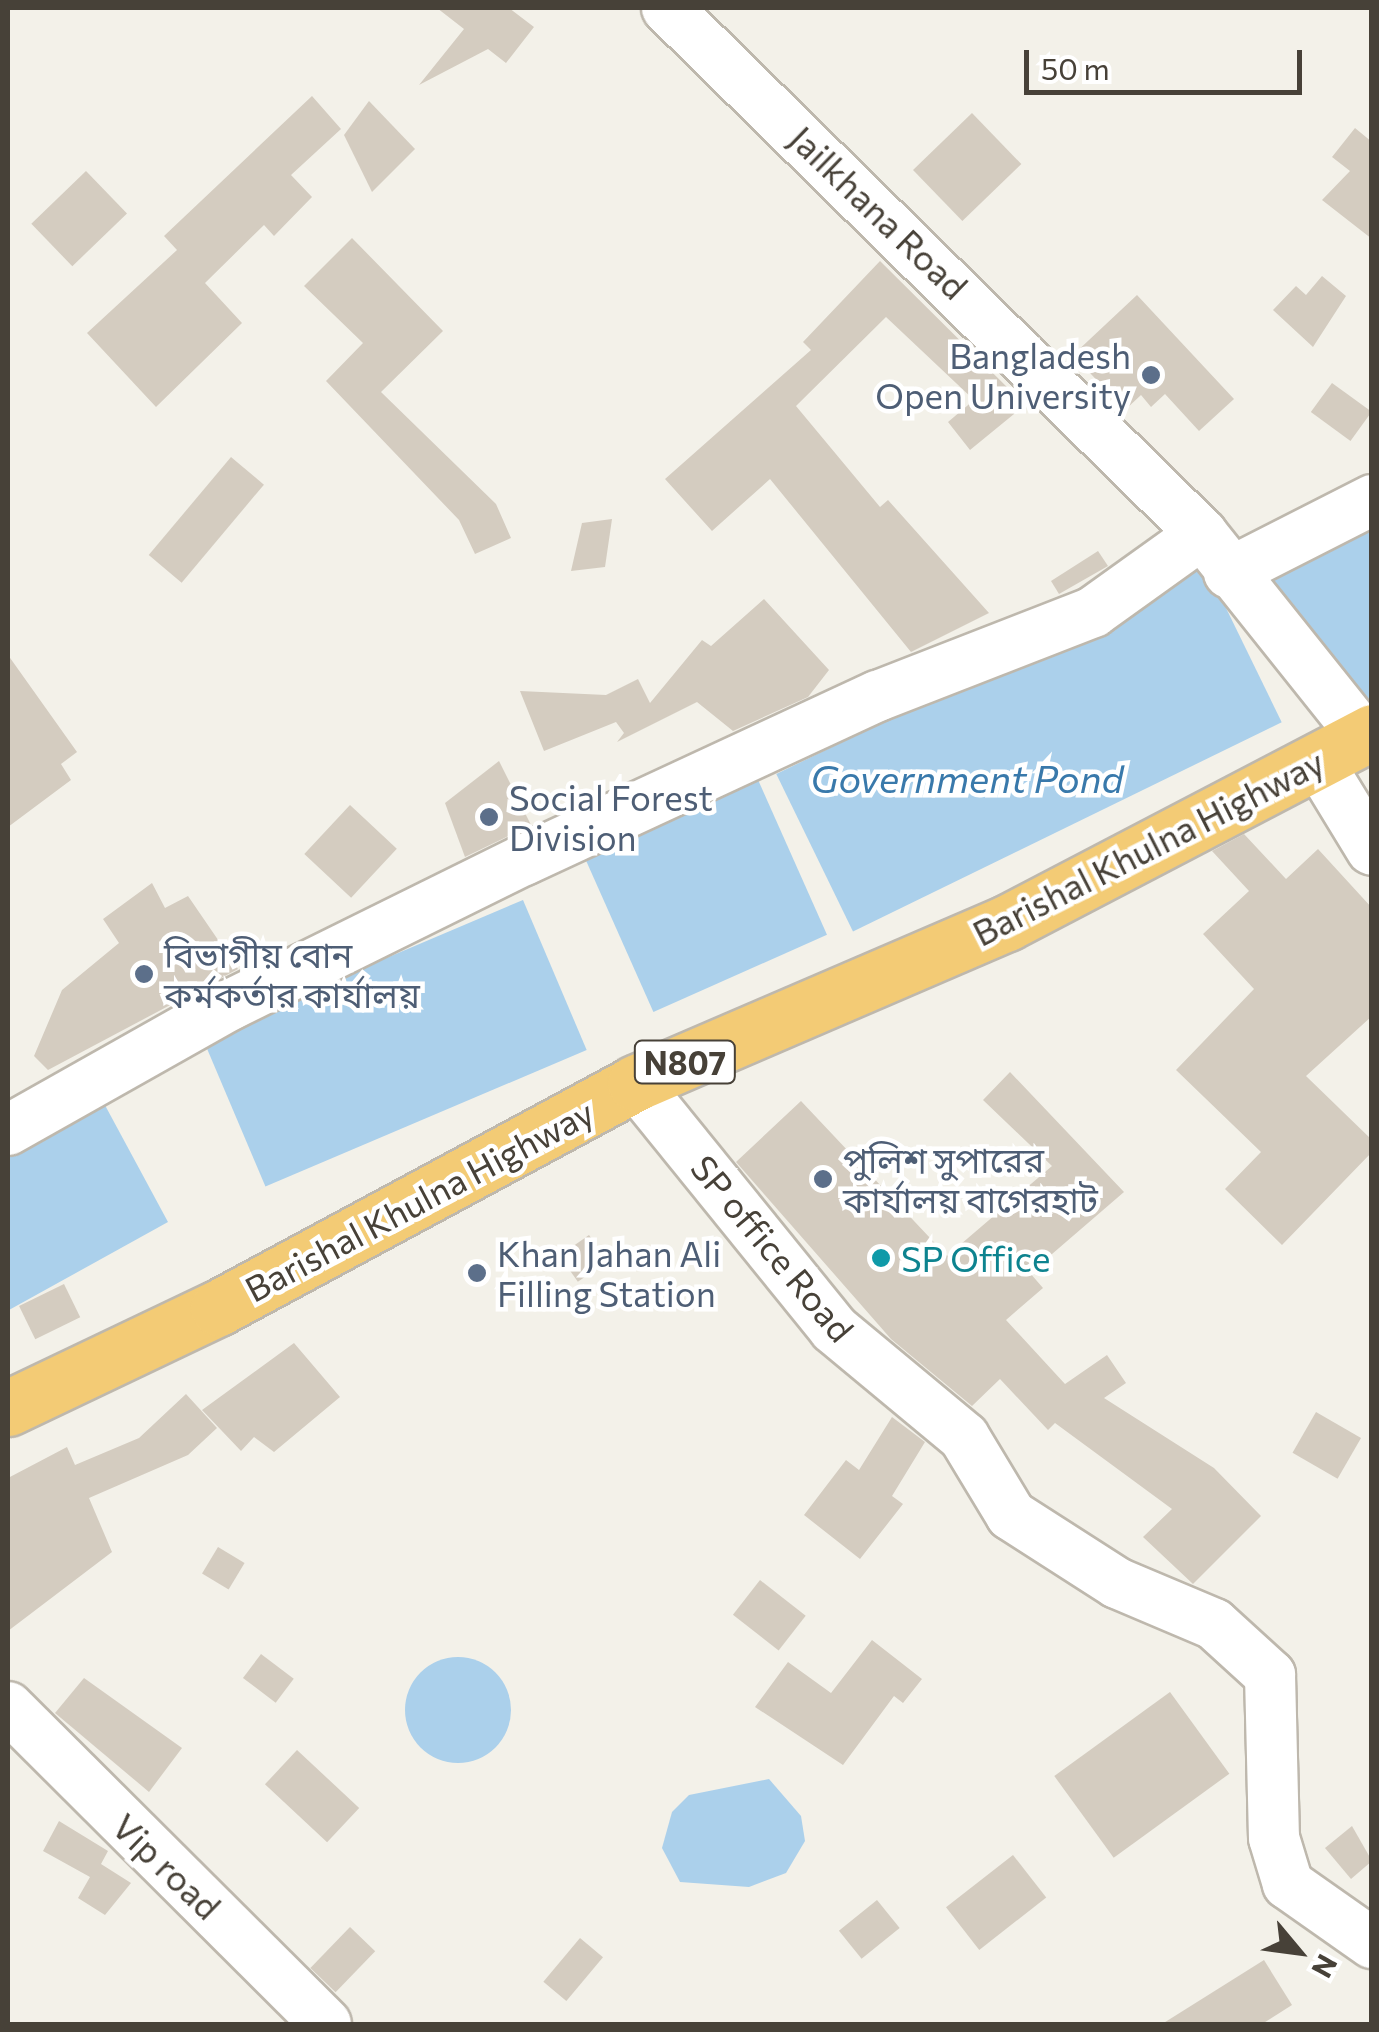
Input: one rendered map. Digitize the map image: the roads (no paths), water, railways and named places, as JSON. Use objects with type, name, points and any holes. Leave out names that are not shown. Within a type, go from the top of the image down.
[{"type":"highway","name":"Barishal Khulna Highway","points":[[8,1408],[218,1308],[635,1083],[1008,923],[1351,743]]},
{"type":"street","name":"Jailkhana Road","points":[[667,8],[1216,554],[1351,743],[1372,850]]},
{"type":"street","points":[[8,1130],[230,1005],[524,860],[878,696],[1093,612],[1216,554],[1372,500]]},
{"type":"street","name":"SP office Road","points":[[635,1083],[834,1330],[964,1437],[1011,1515],[1117,1583],[1214,1624],[1270,1674],[1274,1838],[1288,1884],[1372,1943]]},
{"type":"street","name":"Vip road","points":[[8,1707],[326,2024]]},
{"type":"water","points":[[1371,509],[1371,716],[1262,566]]},
{"type":"water","name":"Government Pond","points":[[1205,565],[1282,722],[853,931],[776,774]]},
{"type":"water","name":"Government Pond","points":[[755,773],[827,935],[653,1012],[581,850]]},
{"type":"water","points":[[523,900],[587,1050],[265,1186],[202,1036]]},
{"type":"water","points":[[86,1070],[168,1222],[9,1310],[8,1113]]},
{"type":"water","points":[[458,1657],[478,1661],[496,1672],[507,1690],[511,1710],[507,1730],[496,1748],[478,1759],[458,1763],[438,1759],[420,1748],[409,1730],[405,1710],[409,1690],[420,1672],[438,1661]]},
{"type":"water","points":[[769,1779],[801,1816],[805,1841],[786,1873],[749,1887],[680,1882],[662,1848],[672,1812],[689,1795]]},
{"type":"place","name":"Bangladesh Open University","points":[[1151,375]]},
{"type":"place","name":"Social Forest Division","points":[[489,817]]},
{"type":"place","name":"বিভাগীয় বোন কর্মকর্তার কার্যালয়","points":[[144,974]]},
{"type":"place","name":"পুলিশ সুপারের কার্যালয় বাগেরহাট","points":[[823,1179]]},
{"type":"place","name":"SP Office","points":[[881,1258]]},
{"type":"place","name":"Khan Jahan Ali Filling Station","points":[[477,1273]]}]
